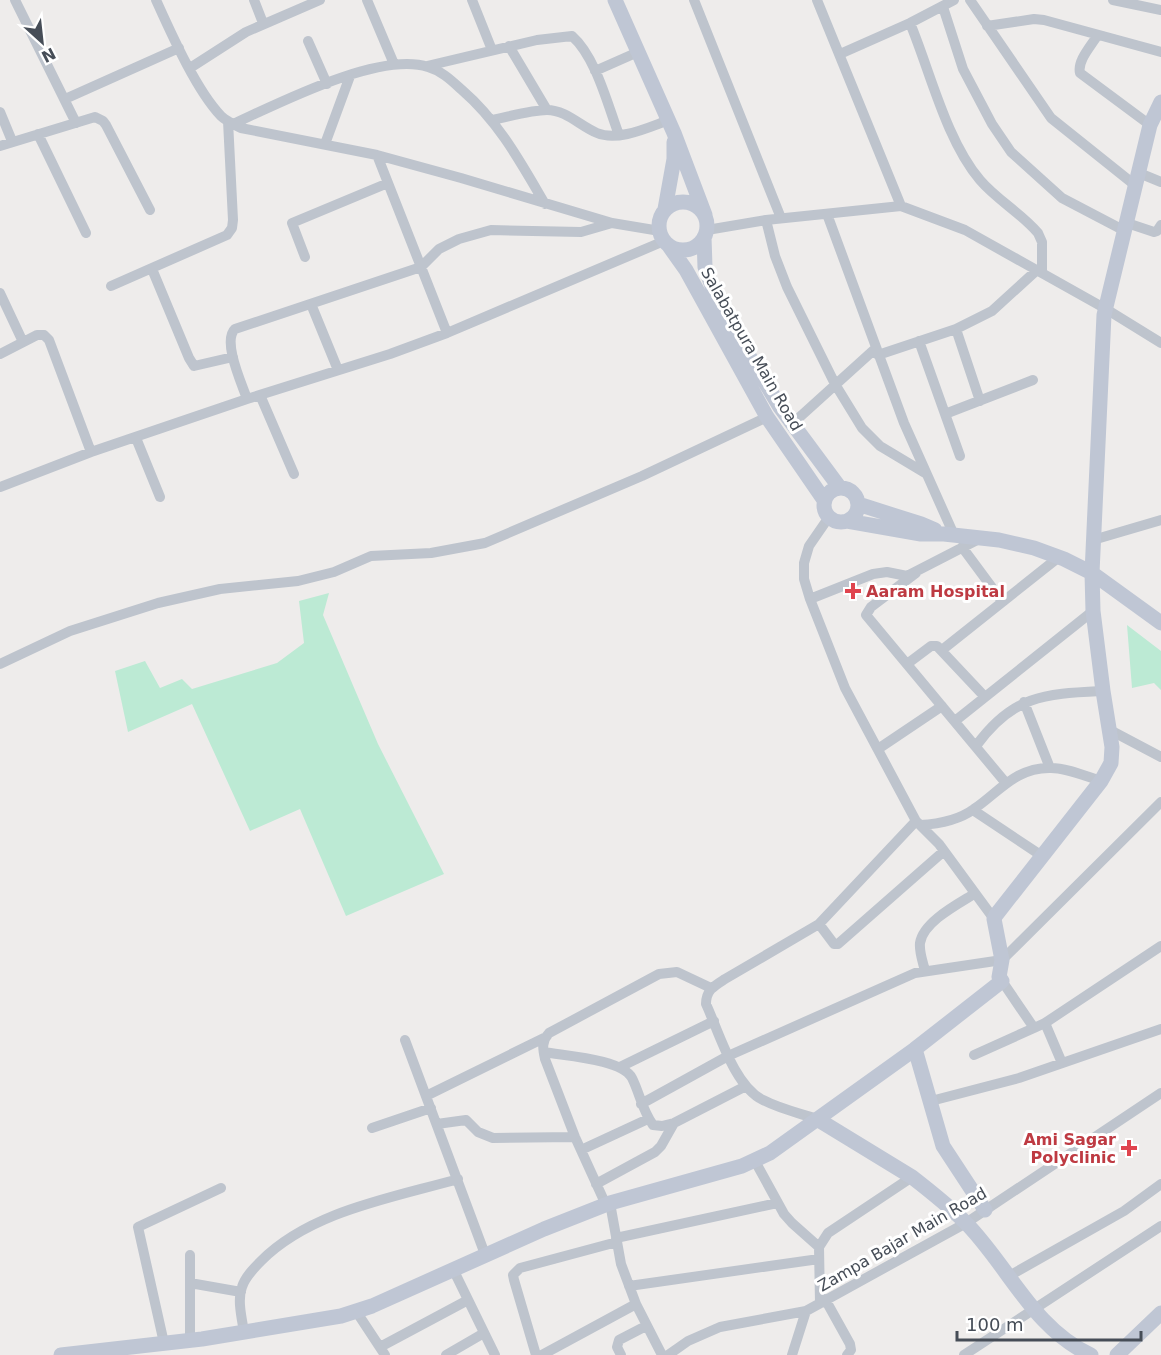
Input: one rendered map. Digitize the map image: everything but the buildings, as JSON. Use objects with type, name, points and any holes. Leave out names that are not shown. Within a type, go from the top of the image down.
[{"type":"street","points":[[15,0],[76,123]]},
{"type":"street","points":[[156,0],[179,48],[211,102],[222,117],[241,129],[377,155],[664,239],[685,250],[693,248],[705,228]]},
{"type":"street","points":[[254,0],[263,23]]},
{"type":"street","points":[[190,68],[263,23],[320,0]]},
{"type":"street","points":[[368,0],[394,64]]},
{"type":"street","points":[[472,0],[492,50]]},
{"type":"street","points":[[615,0],[671,127],[674,159],[665,209],[661,216],[664,239]]},
{"type":"street","points":[[694,0],[781,218]]},
{"type":"street","points":[[818,0],[901,206]]},
{"type":"street","points":[[840,54],[910,23],[954,0]]},
{"type":"street","points":[[970,0],[1051,118],[1138,180],[1161,182]]},
{"type":"street","points":[[1113,0],[1161,10]]},
{"type":"street","points":[[943,7],[963,69],[992,124],[1011,152],[1062,198],[1126,227],[1154,232],[1161,225]]},
{"type":"street","points":[[987,26],[1044,20],[1161,52]]},
{"type":"street","points":[[792,424],[835,384],[877,351],[956,329],[992,311],[1039,271],[1042,242],[1038,233],[981,180],[966,160],[937,99],[910,23]]},
{"type":"street","points":[[231,122],[327,84],[394,64],[428,66],[509,46],[559,36],[572,36],[579,42],[595,71],[619,135]]},
{"type":"street","points":[[1097,36],[1081,62],[1080,73],[1150,125]]},
{"type":"street","points":[[308,41],[327,84]]},
{"type":"street","points":[[509,46],[547,110]]},
{"type":"street","points":[[64,99],[179,48]]},
{"type":"street","points":[[595,71],[638,52]]},
{"type":"street","points":[[428,66],[447,76],[492,120],[506,138],[545,204]]},
{"type":"street","points":[[325,144],[350,76]]},
{"type":"street","points":[[994,919],[1101,781],[1111,763],[1112,747],[1102,691],[1093,611],[1092,573],[1106,309],[1150,125],[1161,102]]},
{"type":"street","points":[[492,120],[547,110],[562,113],[598,134],[609,136],[671,127]]},
{"type":"street","points":[[0,112],[12,141]]},
{"type":"street","points":[[0,146],[95,117],[103,121],[150,210]]},
{"type":"street","points":[[111,286],[223,239],[232,228],[231,122]]},
{"type":"street","name":"Salabatpura Main Road","points":[[671,127],[705,228],[705,267],[713,290],[732,328],[792,424],[840,488]]},
{"type":"street","points":[[38,134],[86,233]]},
{"type":"street","points":[[377,155],[447,333]]},
{"type":"street","points":[[305,257],[292,223],[388,183]]},
{"type":"street","points":[[665,209],[672,204],[687,202],[694,204],[705,228]]},
{"type":"street","points":[[705,228],[901,206],[965,230],[1106,309],[1161,343]]},
{"type":"street","points":[[826,214],[877,351],[953,539],[1002,601]]},
{"type":"street","points":[[766,220],[787,286],[835,384],[862,428],[880,446],[925,473]]},
{"type":"street","points":[[247,399],[233,357],[230,340],[230,334],[235,329],[421,267],[439,249],[459,239],[491,230],[581,232],[612,223]]},
{"type":"street","points":[[0,487],[91,452],[390,354],[447,333],[664,239]]},
{"type":"street","name":"Salabatpura Main Road","points":[[664,239],[686,270],[767,417],[824,500]]},
{"type":"street","points":[[152,268],[194,366],[233,357]]},
{"type":"street","points":[[0,293],[23,342]]},
{"type":"street","points":[[311,304],[338,370]]},
{"type":"street","points":[[956,329],[980,401]]},
{"type":"street","points":[[0,354],[37,335],[44,335],[49,340],[91,452]]},
{"type":"street","points":[[919,341],[960,456]]},
{"type":"street","points":[[945,414],[1033,380]]},
{"type":"street","points":[[260,395],[294,474]]},
{"type":"street","points":[[0,664],[70,631],[158,603],[220,589],[298,581],[334,572],[371,556],[431,553],[485,543],[642,476],[767,417]]},
{"type":"street","points":[[136,438],[160,497]]},
{"type":"street","points":[[847,521],[855,514],[858,504],[850,490],[840,488],[830,492],[824,500],[824,510],[829,518],[837,522],[847,521],[953,539],[982,537],[1034,548],[1092,573],[1161,623]]},
{"type":"street","points":[[858,504],[921,524],[953,539]]},
{"type":"street","points":[[829,518],[809,546],[804,563],[804,579],[845,688],[918,823],[944,851],[994,919],[1002,960],[999,977],[1040,1026],[1062,1064]]},
{"type":"street","points":[[1093,540],[1161,520]]},
{"type":"street","points":[[953,539],[916,573],[871,607],[866,615],[1005,782]]},
{"type":"street","points":[[942,650],[1059,557]]},
{"type":"street","points":[[810,599],[873,574],[887,572],[907,576],[916,573]]},
{"type":"street","points":[[955,722],[1093,611]]},
{"type":"street","points":[[907,664],[933,645],[942,650],[985,698]]},
{"type":"street","points":[[976,746],[989,727],[1024,702],[1055,693],[1102,691]]},
{"type":"street","points":[[1024,702],[1050,768]]},
{"type":"street","points":[[878,749],[942,706]]},
{"type":"street","points":[[1108,729],[1161,757]]},
{"type":"street","points":[[918,823],[934,825],[973,810],[1005,782],[1033,771],[1050,768],[1065,770],[1101,781]]},
{"type":"street","points":[[640,1104],[728,1056],[915,973],[1002,960],[1161,802]]},
{"type":"street","points":[[973,810],[1042,856]]},
{"type":"street","points":[[918,823],[819,924],[711,988],[706,995],[706,1004],[728,1056],[746,1086],[761,1100],[817,1119],[912,1177],[966,1223],[1034,1309],[1065,1340],[1091,1355]]},
{"type":"street","points":[[819,924],[834,944],[838,944],[944,851]]},
{"type":"street","points":[[925,971],[920,946],[922,938],[948,910],[974,894]]},
{"type":"street","points":[[974,1055],[1040,1026],[1161,946]]},
{"type":"street","points":[[426,1096],[544,1038],[549,1033],[659,974],[677,972],[711,988]]},
{"type":"street","points":[[61,1355],[190,1340],[326,1320],[357,1311],[486,1257],[544,1229],[608,1204],[755,1161],[915,1049],[1002,981]]},
{"type":"street","points":[[620,1067],[714,1021]]},
{"type":"street","points":[[931,1101],[1020,1078],[1161,1029]]},
{"type":"street","points":[[544,1038],[544,1052],[575,1137],[596,1184],[608,1204],[621,1264],[629,1286],[646,1326],[662,1355]]},
{"type":"street","points":[[405,1040],[486,1257]]},
{"type":"street","points":[[915,1049],[942,1146],[985,1210]]},
{"type":"street","points":[[544,1052],[615,1065],[627,1071],[633,1079],[640,1104],[653,1125],[662,1126],[674,1123],[746,1086]]},
{"type":"street","name":"Zampa Bajar Main Road","points":[[793,1350],[806,1311],[966,1223],[1161,1093]]},
{"type":"street","points":[[372,1128],[431,1108]]},
{"type":"street","points":[[581,1150],[648,1119]]},
{"type":"street","points":[[437,1124],[466,1120],[478,1132],[493,1138],[575,1137]]},
{"type":"street","points":[[596,1184],[655,1152],[674,1123]]},
{"type":"street","points":[[755,1161],[777,1203],[792,1223],[819,1248]]},
{"type":"street","points":[[847,1355],[851,1350],[849,1344],[822,1301],[819,1248],[828,1233],[912,1177]]},
{"type":"street","points":[[244,1332],[242,1286],[250,1272],[290,1237],[316,1222],[372,1203],[458,1179]]},
{"type":"street","points":[[1009,1276],[1124,1211],[1161,1184]]},
{"type":"street","points":[[164,1343],[138,1227],[222,1188]]},
{"type":"street","points":[[536,1355],[513,1275],[520,1268],[617,1240],[777,1203]]},
{"type":"street","points":[[964,1355],[1161,1226]]},
{"type":"street","points":[[190,1255],[190,1340]]},
{"type":"street","points":[[629,1286],[819,1259]]},
{"type":"street","points":[[454,1271],[495,1355]]},
{"type":"street","points":[[190,1283],[241,1292]]},
{"type":"street","points":[[357,1311],[383,1351],[468,1300]]},
{"type":"street","points":[[542,1355],[636,1304]]},
{"type":"street","points":[[668,1355],[688,1341],[720,1327],[806,1311]]},
{"type":"street","points":[[1117,1355],[1161,1313]]},
{"type":"street","points":[[621,1355],[617,1347],[619,1340],[646,1326]]},
{"type":"street","points":[[446,1355],[484,1333]]},
{"type":"green space","points":[[329,593],[323,615],[378,744],[444,874],[346,916],[300,809],[250,831],[192,704],[128,732],[115,671],[145,661],[160,688],[182,679],[192,689],[277,663],[304,643],[299,601]]},
{"type":"green space","points":[[1127,625],[1161,651],[1161,690],[1154,683],[1132,688]]},
{"type":"place","name":"Aaram Hospital","points":[[853,591]]},
{"type":"place","name":"Ami Sagar Polyclinic","points":[[1129,1148]]}]
